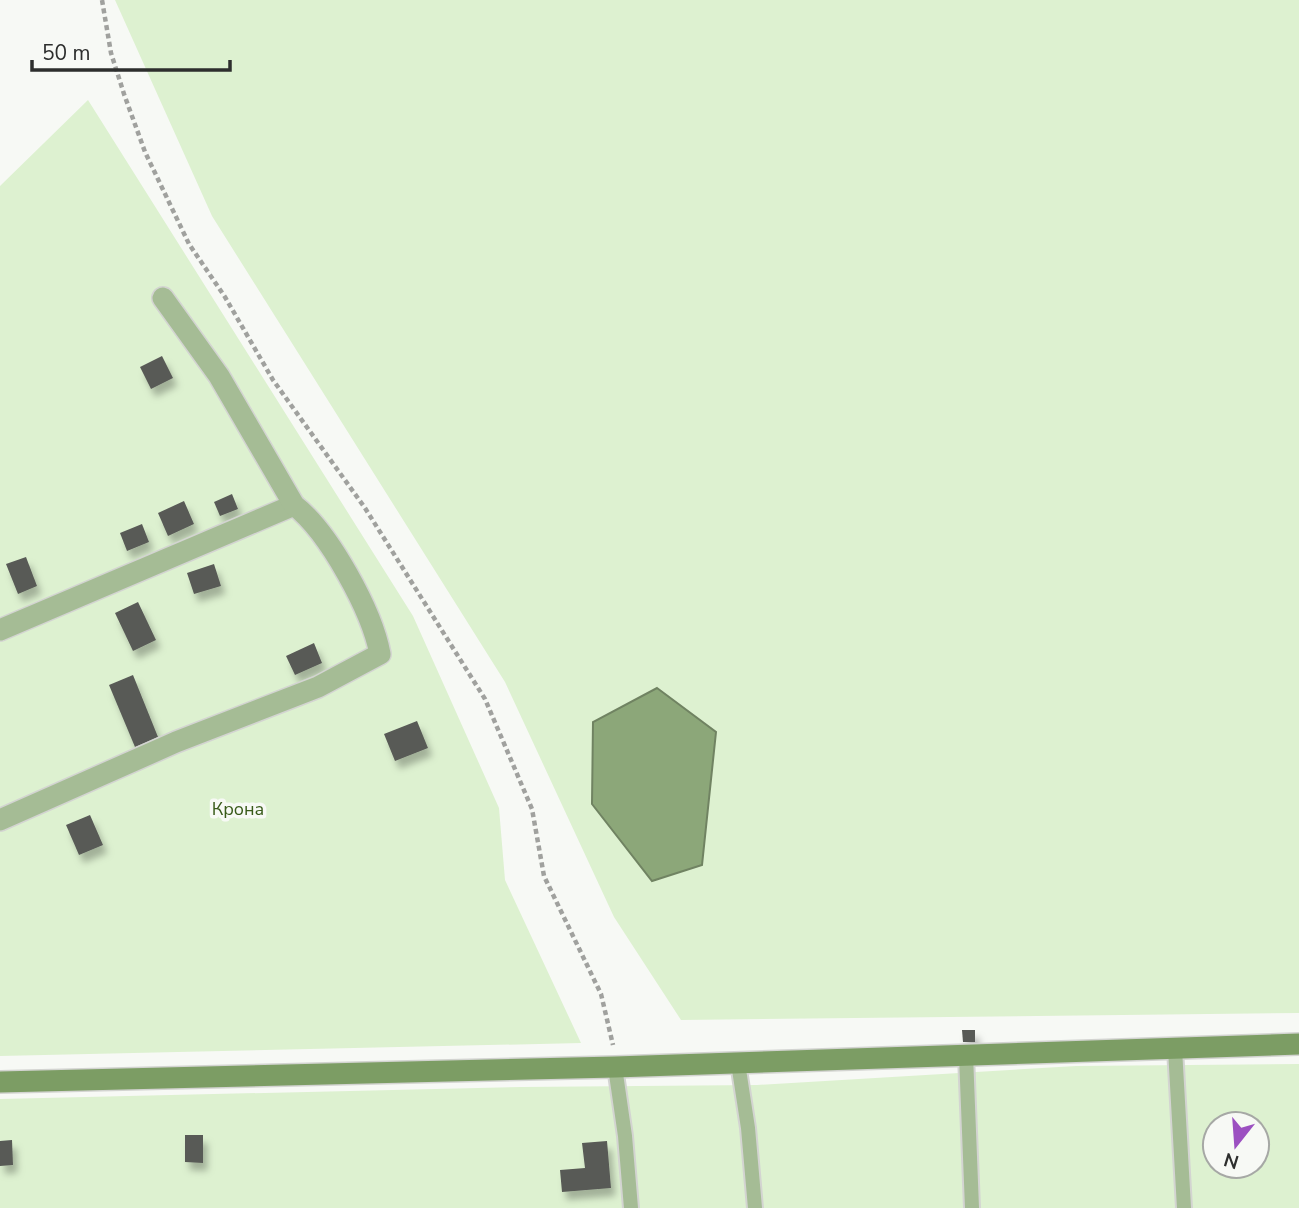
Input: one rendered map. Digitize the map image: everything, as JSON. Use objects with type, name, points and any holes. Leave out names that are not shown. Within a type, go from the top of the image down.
[{"type":"street","points":[[0,820],[176,742],[318,687],[380,654],[375,629],[354,586],[309,516],[294,505],[219,376],[163,298]]},
{"type":"street","points":[[0,630],[294,505]]},
{"type":"street","points":[[0,1082],[615,1067],[1299,1044]]},
{"type":"lane","points":[[1175,1049],[1184,1208]]},
{"type":"lane","points":[[966,1055],[972,1208]]},
{"type":"lane","points":[[738,1063],[748,1128],[755,1208]]},
{"type":"lane","points":[[615,1067],[625,1136],[631,1208]]},
{"type":"path","points":[[102,0],[111,53],[124,94],[145,152],[189,244],[225,297],[272,380],[365,508],[485,699],[532,809],[544,876],[601,994],[612,1030],[615,1067]]},
{"type":"green space","points":[[115,0],[1299,0],[1299,1013],[681,1020],[614,917],[505,682],[212,216]]},
{"type":"green space","name":"Крона","points":[[88,100],[413,616],[499,808],[505,880],[581,1043],[0,1056],[0,186]]},
{"type":"green space","points":[[1299,1064],[1299,1208],[0,1208],[0,1099],[521,1087],[757,1085],[1076,1066]]},
{"type":"shaded area","points":[[657,688],[716,732],[702,865],[652,881],[592,804],[593,722]]},
{"type":"building","points":[[162,356],[173,378],[151,389],[140,367]]},
{"type":"building","points":[[232,494],[238,509],[220,516],[214,502]]},
{"type":"building","points":[[184,501],[194,524],[168,536],[158,513]]},
{"type":"building","points":[[142,524],[149,542],[127,551],[120,533]]},
{"type":"building","points":[[26,557],[37,586],[18,594],[6,564]]},
{"type":"building","points":[[214,564],[221,586],[194,594],[187,573]]},
{"type":"building","points":[[138,602],[156,640],[133,651],[115,613]]},
{"type":"building","points":[[314,643],[322,663],[295,675],[286,656]]},
{"type":"building","points":[[133,675],[158,737],[135,747],[109,685]]},
{"type":"building","points":[[417,721],[428,748],[395,761],[384,734]]},
{"type":"building","points":[[90,815],[103,845],[79,855],[66,825]]},
{"type":"building","points":[[962,1030],[975,1030],[975,1042],[963,1042]]},
{"type":"building","points":[[185,1135],[203,1135],[203,1163],[185,1162]]},
{"type":"building","points":[[12,1140],[13,1165],[0,1166],[0,1141]]},
{"type":"building","points":[[607,1141],[611,1188],[562,1192],[560,1170],[585,1168],[582,1143]]}]
